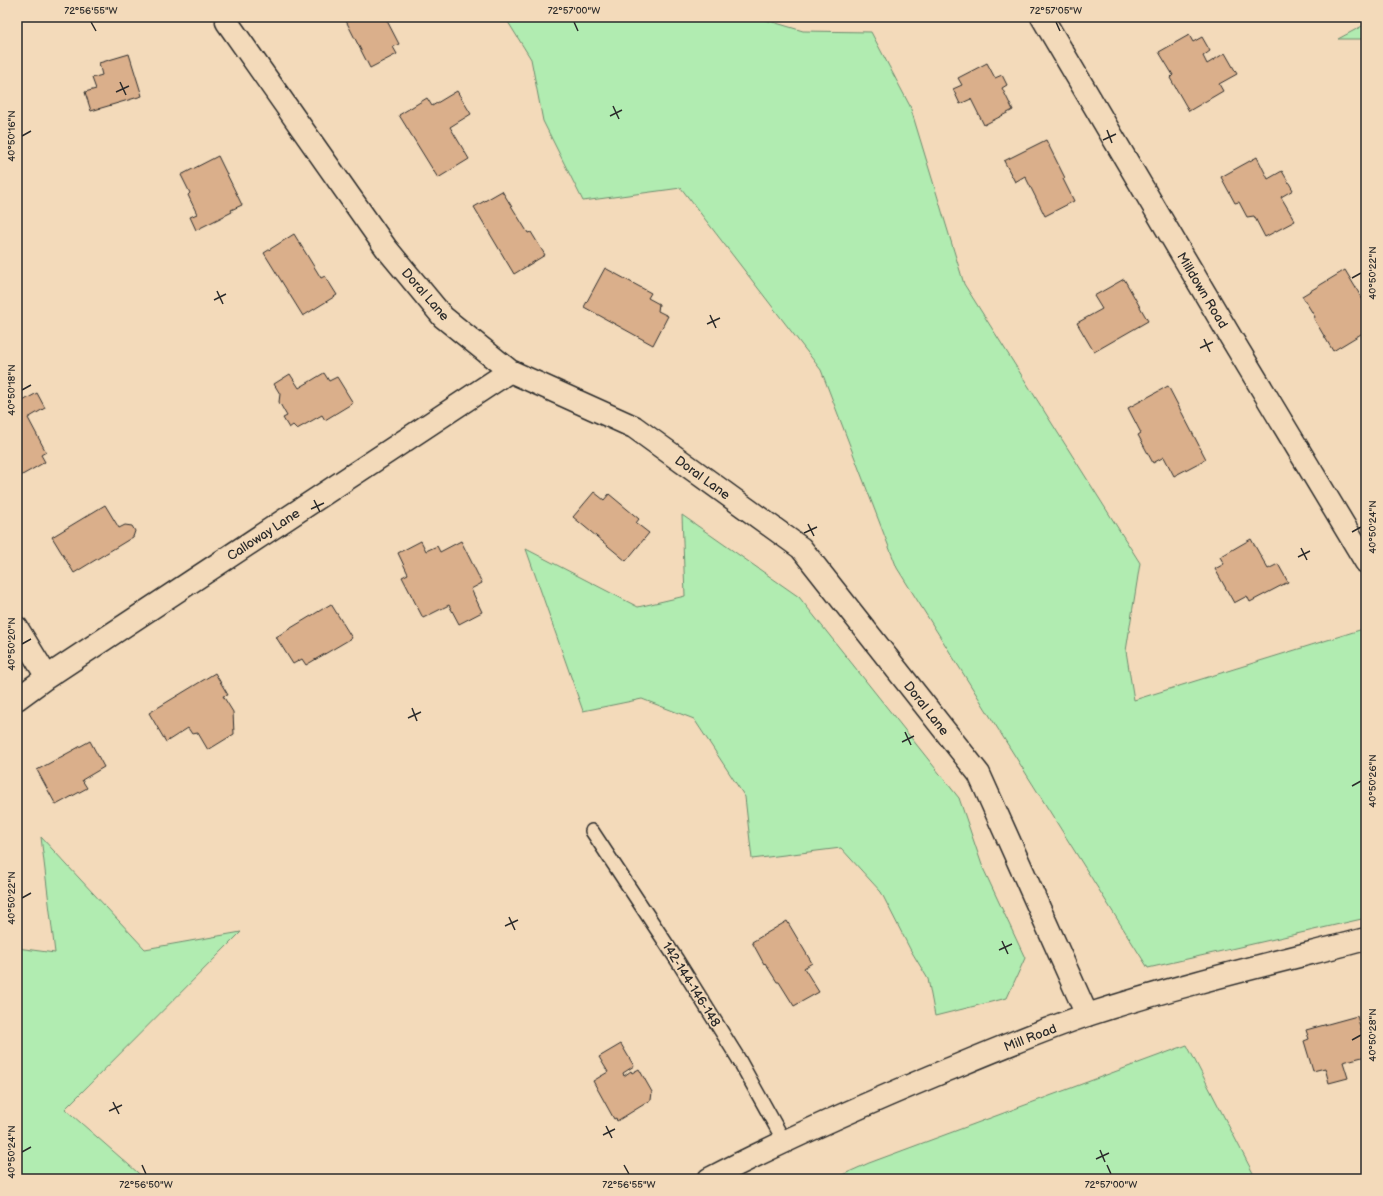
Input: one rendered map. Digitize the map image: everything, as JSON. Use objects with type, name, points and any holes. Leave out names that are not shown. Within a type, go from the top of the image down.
[{"type":"street","name":"Milldown Road","points":[[1042,17],[1226,329],[1366,562]]},
{"type":"street","name":"Doral Lane","points":[[227,22],[386,248],[443,317],[510,371],[634,427],[801,548],[979,774],[1087,1015]]},
{"type":"street","name":"Calloway Lane","points":[[17,699],[510,371]]},
{"type":"street","points":[[17,628],[47,678]]},
{"type":"street","name":"Mill Road","points":[[709,1179],[784,1141],[855,1109],[1036,1034],[1087,1015],[1161,993],[1366,939]]},
{"type":"lane","name":"142-144-146-148","points":[[592,831],[718,1025],[784,1141]]},
{"type":"green space","points":[[505,17],[756,17],[803,31],[871,32],[910,106],[964,284],[1140,563],[1126,651],[1134,700],[1363,629],[1366,635],[1366,918],[1148,968],[897,568],[821,370],[681,188],[583,201],[543,121],[531,59]]},
{"type":"green space","points":[[1366,24],[1366,39],[1338,39]]},
{"type":"green space","points":[[682,515],[799,597],[959,798],[983,868],[1025,958],[1007,998],[935,1016],[928,979],[910,949],[881,892],[841,848],[752,859],[745,797],[694,719],[642,699],[583,711],[526,549],[638,607],[685,596]]},
{"type":"green space","points":[[41,837],[145,949],[241,932],[65,1109],[145,1179],[17,1179],[17,948],[55,953]]},
{"type":"green space","points":[[1187,1045],[1256,1179],[833,1179],[869,1163]]},
{"type":"building","points":[[344,17],[385,17],[399,44],[393,47],[397,54],[370,68]]},
{"type":"building","points":[[1189,35],[1193,42],[1202,37],[1210,51],[1203,56],[1207,64],[1225,53],[1237,74],[1219,84],[1223,91],[1189,111],[1170,78],[1173,75],[1159,52]]},
{"type":"building","points":[[129,54],[142,96],[91,111],[85,92],[96,89],[92,78],[102,75],[99,63]]},
{"type":"building","points":[[987,63],[995,78],[1002,75],[1007,85],[1002,88],[1013,110],[984,125],[971,99],[960,104],[953,89],[962,85],[958,78]]},
{"type":"building","points":[[457,91],[471,114],[450,127],[469,159],[438,178],[399,115],[427,98],[432,106]]},
{"type":"building","points":[[1046,140],[1065,178],[1063,179],[1074,201],[1045,216],[1025,176],[1015,182],[1004,161]]},
{"type":"building","points":[[218,156],[242,205],[231,210],[232,212],[196,230],[190,217],[197,214],[188,195],[190,193],[181,175]]},
{"type":"building","points":[[1257,157],[1268,179],[1282,171],[1293,190],[1281,197],[1295,221],[1265,237],[1254,216],[1247,217],[1239,202],[1235,203],[1221,177]]},
{"type":"building","points":[[502,191],[528,233],[531,232],[545,255],[514,274],[474,207]]},
{"type":"building","points":[[294,234],[321,278],[325,276],[337,295],[303,316],[264,253]]},
{"type":"building","points":[[605,268],[651,293],[648,298],[659,304],[658,311],[668,316],[653,345],[584,307]]},
{"type":"building","points":[[1345,270],[1366,305],[1366,331],[1333,351],[1302,296]]},
{"type":"building","points":[[1124,279],[1148,321],[1094,352],[1077,323],[1102,309],[1094,296]]},
{"type":"building","points":[[324,373],[329,381],[337,377],[353,403],[325,420],[322,415],[297,429],[293,425],[289,428],[283,418],[287,416],[279,402],[280,394],[274,384],[290,374],[299,388]]},
{"type":"building","points":[[1168,386],[1206,459],[1174,476],[1164,457],[1153,463],[1138,435],[1141,433],[1128,408]]},
{"type":"building","points":[[37,393],[45,408],[28,418],[46,452],[41,455],[45,462],[17,478],[17,410],[21,408],[19,403]]},
{"type":"building","points":[[594,492],[604,500],[609,494],[639,519],[636,523],[649,533],[626,561],[573,517]]},
{"type":"building","points":[[105,505],[119,528],[125,525],[132,526],[135,531],[133,537],[74,573],[52,537]]},
{"type":"building","points":[[1251,539],[1268,569],[1278,564],[1288,582],[1250,602],[1247,596],[1234,603],[1215,569],[1224,564],[1220,557]]},
{"type":"building","points":[[421,541],[426,551],[437,546],[440,552],[461,541],[482,583],[471,589],[482,612],[459,624],[449,605],[423,618],[402,577],[408,574],[398,553]]},
{"type":"building","points":[[331,604],[352,638],[306,665],[302,659],[293,664],[276,637]]},
{"type":"building","points":[[215,673],[228,695],[223,696],[233,712],[234,734],[208,750],[198,733],[192,734],[188,728],[166,742],[149,713]]},
{"type":"building","points":[[90,741],[104,767],[82,780],[87,788],[56,805],[37,770]]},
{"type":"building","points":[[787,921],[812,963],[804,968],[819,992],[794,1006],[779,982],[777,982],[765,963],[764,964],[752,942]]},
{"type":"building","points":[[1357,1016],[1366,1047],[1366,1056],[1343,1062],[1348,1078],[1329,1083],[1325,1068],[1313,1071],[1304,1041],[1309,1039],[1306,1030]]},
{"type":"building","points":[[621,1044],[634,1066],[623,1073],[624,1076],[631,1071],[632,1073],[639,1069],[652,1092],[651,1100],[617,1121],[616,1118],[614,1119],[593,1081],[608,1072],[599,1057]]}]
